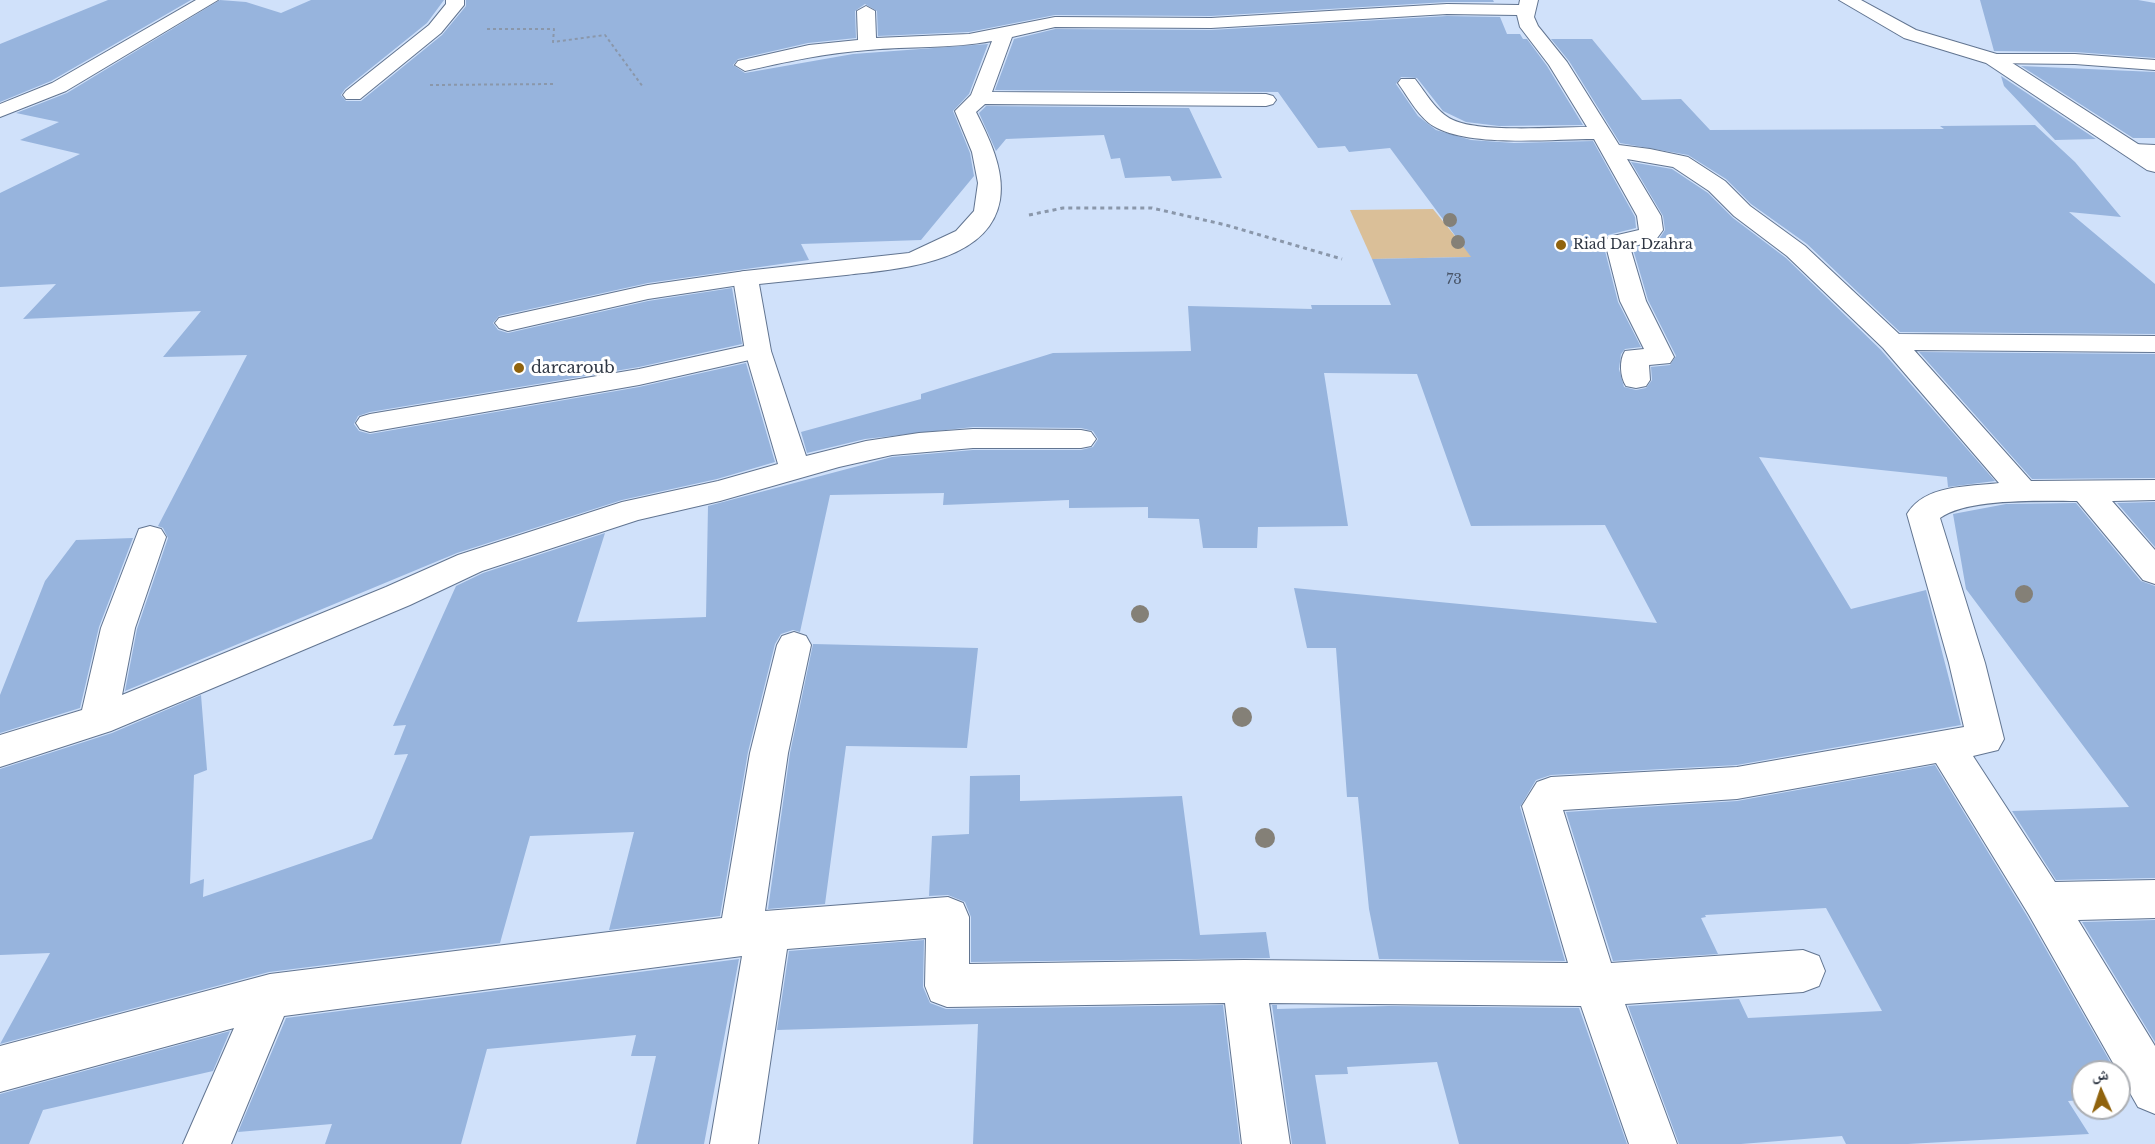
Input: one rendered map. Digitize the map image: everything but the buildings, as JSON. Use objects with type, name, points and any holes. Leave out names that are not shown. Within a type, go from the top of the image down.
[{"type":"street","points":[[0,111],[58,87],[209,0]]},
{"type":"street","points":[[352,95],[370,84],[435,29],[455,5],[455,0]]},
{"type":"street","points":[[1848,0],[1910,34],[1993,59],[2155,165]]},
{"type":"street","points":[[745,65],[809,51],[867,44],[969,40],[1066,21],[1201,23],[1528,5],[1525,17],[1529,27],[1557,62],[1639,198],[1651,224],[1647,236],[1617,242],[1634,302],[1642,321],[1656,341],[1660,357],[1635,357],[1636,380]]},
{"type":"street","points":[[866,11],[867,44]]},
{"type":"street","points":[[795,469],[758,351],[744,278],[913,260],[940,250],[978,224],[985,209],[990,185],[986,158],[965,111],[980,98],[1004,32]]},
{"type":"street","points":[[1408,84],[1435,118],[1452,127],[1606,142],[1670,158],[1694,171],[1796,251],[1892,342],[2023,491]]},
{"type":"street","points":[[980,98],[1266,100]]},
{"type":"street","points":[[1892,342],[2155,344]]},
{"type":"street","points":[[0,751],[98,720],[398,596],[470,563],[633,510],[720,491],[867,450],[924,442],[991,438],[1081,439]]},
{"type":"street","points":[[2085,490],[2155,572]]},
{"type":"street","points":[[1653,1144],[1596,985],[1542,806],[1551,794],[1737,783],[1985,739],[1967,663],[1923,514],[1944,500],[2023,491],[2155,490]]},
{"type":"street","points":[[98,720],[118,628],[150,537]]},
{"type":"street","points":[[734,1144],[769,753],[794,645]]},
{"type":"street","points":[[1946,746],[2044,901],[2155,1090]]},
{"type":"street","points":[[2044,901],[2155,899]]},
{"type":"street","points":[[0,1069],[270,996],[754,933],[948,917],[947,986],[1244,981],[1596,985],[1803,971]]},
{"type":"street","points":[[1244,981],[1266,1144]]},
{"type":"street","points":[[207,1144],[270,996]]},
{"type":"lane","points":[[1993,59],[2075,59],[2155,65]]},
{"type":"lane","points":[[2133,150],[2155,151]]},
{"type":"lane","points":[[508,323],[648,292],[744,278]]},
{"type":"lane","points":[[370,423],[639,377],[758,351]]},
{"type":"path","points":[[435,29],[554,29],[553,42],[605,35],[643,87]]},
{"type":"path","points":[[370,84],[555,84]]},
{"type":"path","points":[[978,224],[1063,208],[1152,208],[1226,225],[1342,259]]},
{"type":"shaded area","points":[[1433,209],[1472,257],[1372,259],[1350,210]]},
{"type":"place","name":"Riad Dar Dzahra","points":[[1561,245]]},
{"type":"place","name":"darcaroub","points":[[519,368]]}]
